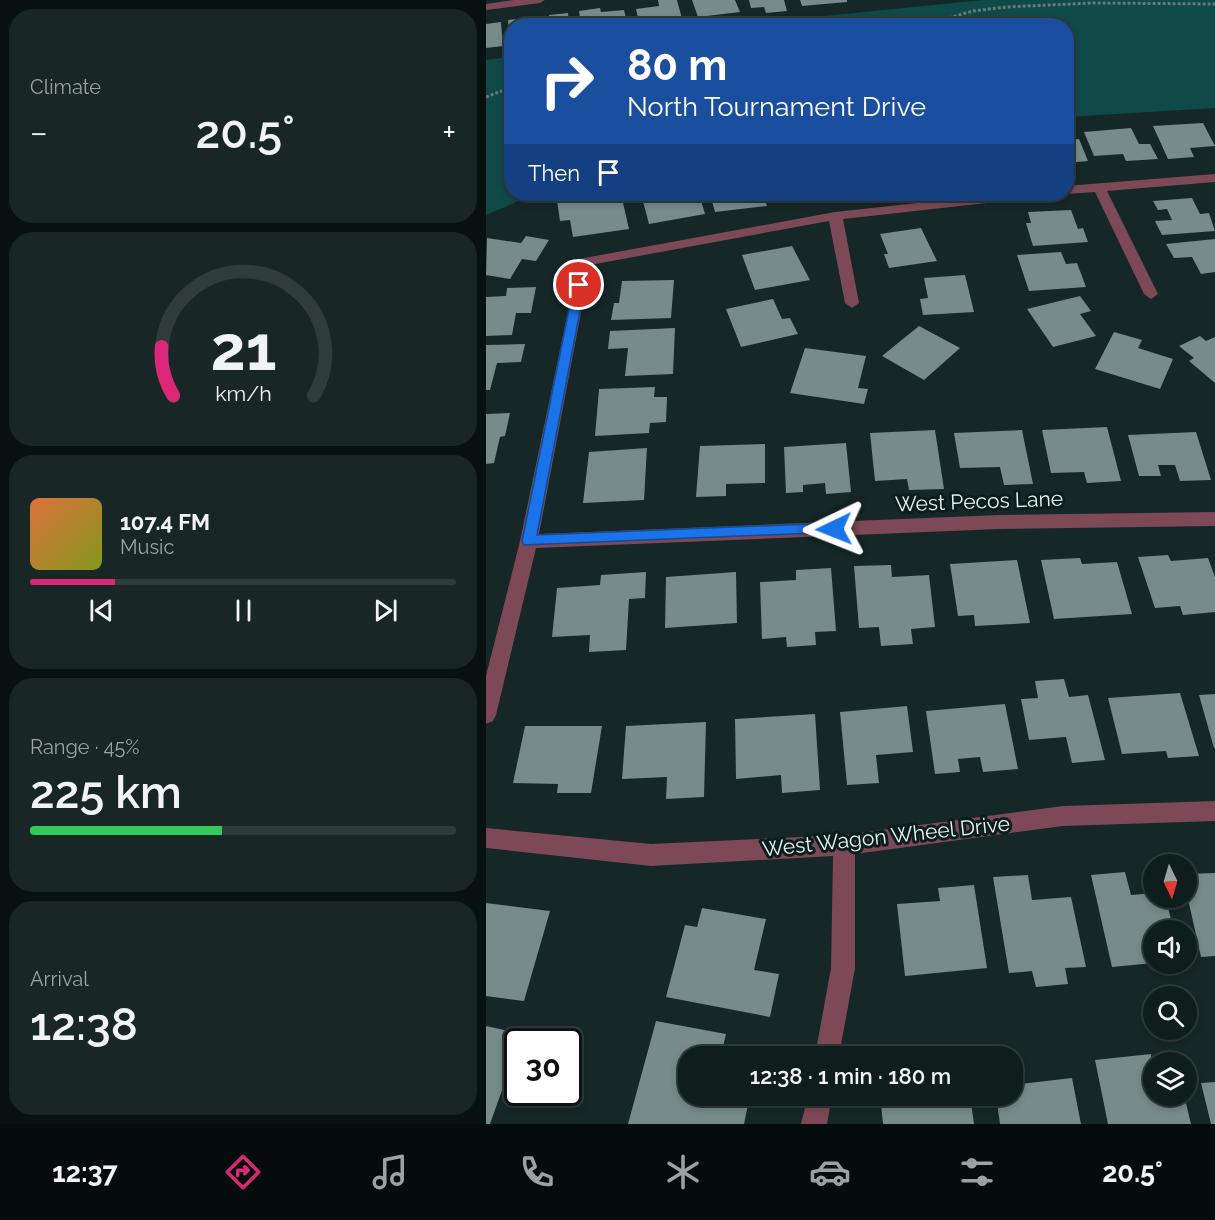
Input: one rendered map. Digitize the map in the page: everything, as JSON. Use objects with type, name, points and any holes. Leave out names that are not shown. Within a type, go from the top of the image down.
[{"type":"street","points":[[486,7],[540,0]]},
{"type":"street","points":[[1074,189],[1215,178]]},
{"type":"street","points":[[1099,187],[1151,294]]},
{"type":"street","points":[[486,715],[529,541],[584,262],[835,216],[969,201]]},
{"type":"street","points":[[835,216],[852,303]]},
{"type":"street","name":"West Pecos Lane","points":[[529,541],[999,522],[1215,519]]},
{"type":"street","name":"West Wagon Wheel Drive","points":[[486,838],[651,855],[844,844],[1063,816],[1215,811]]},
{"type":"street","points":[[829,1046],[843,968],[844,844]]},
{"type":"street","points":[[814,1124],[818,1106]]},
{"type":"path","points":[[948,18],[973,11],[1006,7],[1093,3],[1215,4]]},
{"type":"path","points":[[486,97],[504,90]]},
{"type":"shaded area","points":[[983,0],[1215,0],[1215,108],[1074,117],[1074,18],[805,18]]},
{"type":"shaded area","points":[[504,58],[504,201],[519,201],[486,215],[486,60]]},
{"type":"building","points":[[658,0],[677,0],[682,18],[638,18],[636,9],[659,6]]},
{"type":"building","points":[[692,0],[735,0],[740,12],[698,17]]},
{"type":"building","points":[[749,0],[784,0],[787,11],[766,13],[764,7],[751,8]]},
{"type":"building","points":[[800,0],[847,0],[847,2],[802,6]]},
{"type":"building","points":[[600,8],[601,12],[624,10],[626,18],[580,18],[579,11]]},
{"type":"building","points":[[568,13],[568,18],[549,18],[549,15]]},
{"type":"building","points":[[501,22],[503,46],[486,48],[486,24]]},
{"type":"building","points":[[1203,123],[1215,146],[1190,148],[1194,157],[1168,159],[1153,126]]},
{"type":"building","points":[[1131,128],[1139,144],[1150,144],[1158,159],[1126,161],[1123,154],[1094,156],[1084,132]]},
{"type":"building","points":[[1074,139],[1079,139],[1088,161],[1074,162]]},
{"type":"building","points":[[1192,198],[1200,214],[1209,213],[1215,231],[1162,235],[1155,221],[1172,220],[1167,209],[1158,210],[1153,201]]},
{"type":"building","points":[[557,201],[623,201],[629,229],[573,237],[570,220],[560,221]]},
{"type":"building","points":[[643,201],[701,201],[705,214],[649,224]]},
{"type":"building","points":[[712,201],[765,201],[767,206],[715,212]]},
{"type":"building","points":[[1071,210],[1078,229],[1083,228],[1088,242],[1033,246],[1026,223],[1031,223],[1028,212]]},
{"type":"building","points":[[921,228],[937,261],[889,268],[884,254],[888,254],[880,234]]},
{"type":"building","points":[[526,236],[549,240],[536,261],[522,259],[510,279],[486,275],[487,238],[521,243]]},
{"type":"building","points":[[1215,239],[1215,272],[1201,274],[1192,257],[1174,258],[1166,244]]},
{"type":"building","points":[[792,246],[810,280],[755,290],[742,255]]},
{"type":"building","points":[[1061,252],[1066,264],[1077,263],[1086,287],[1029,291],[1017,255]]},
{"type":"building","points":[[965,275],[974,312],[923,315],[920,299],[928,298],[924,278]]},
{"type":"building","points":[[674,280],[671,318],[611,320],[614,303],[619,303],[622,281]]},
{"type":"building","points":[[536,287],[531,313],[516,313],[512,335],[486,336],[486,297],[506,296],[507,288]]},
{"type":"building","points":[[1080,296],[1091,311],[1080,314],[1096,336],[1053,347],[1027,309]]},
{"type":"building","points":[[773,299],[782,319],[790,318],[798,334],[741,347],[726,309]]},
{"type":"building","points":[[919,326],[960,348],[924,380],[882,356]]},
{"type":"building","points":[[675,328],[673,374],[625,376],[628,348],[608,349],[610,331]]},
{"type":"building","points":[[1114,332],[1142,340],[1138,348],[1173,359],[1160,389],[1095,369]]},
{"type":"building","points":[[1200,336],[1206,341],[1215,337],[1215,383],[1189,361],[1194,358],[1179,346]]},
{"type":"building","points":[[525,344],[521,362],[497,363],[490,390],[486,390],[486,345]]},
{"type":"building","points":[[805,348],[866,356],[858,388],[868,389],[864,404],[790,393]]},
{"type":"building","points":[[655,387],[654,397],[667,397],[666,422],[650,423],[649,433],[595,436],[599,389]]},
{"type":"building","points":[[510,413],[505,436],[500,437],[494,463],[486,464],[486,414]]},
{"type":"building","points":[[1107,427],[1121,481],[1087,483],[1084,472],[1051,473],[1042,430]]},
{"type":"building","points":[[935,430],[944,489],[909,490],[907,479],[875,481],[870,433]]},
{"type":"building","points":[[1022,430],[1033,484],[1004,485],[1000,467],[960,468],[954,433]]},
{"type":"building","points":[[1196,432],[1211,480],[1180,481],[1175,465],[1158,465],[1161,476],[1139,476],[1128,435]]},
{"type":"building","points":[[846,443],[851,492],[826,494],[825,483],[803,485],[803,492],[786,493],[784,447]]},
{"type":"building","points":[[765,444],[765,483],[726,484],[726,496],[696,497],[700,446]]},
{"type":"building","points":[[647,448],[644,500],[583,503],[589,452]]},
{"type":"building","points":[[1168,555],[1171,561],[1208,558],[1215,577],[1215,612],[1183,615],[1180,606],[1155,608],[1138,557]]},
{"type":"building","points":[[1080,558],[1082,564],[1117,562],[1132,614],[1054,619],[1041,560]]},
{"type":"building","points":[[1017,560],[1030,623],[975,626],[974,615],[958,616],[950,564]]},
{"type":"building","points":[[891,565],[892,577],[929,575],[935,627],[911,629],[913,644],[881,646],[879,627],[859,628],[854,566]]},
{"type":"building","points":[[831,568],[836,631],[815,632],[816,645],[787,647],[786,637],[762,639],[760,582],[796,580],[796,570]]},
{"type":"building","points":[[646,572],[645,598],[629,599],[626,650],[589,652],[590,635],[552,637],[557,588],[600,585],[601,575]]},
{"type":"building","points":[[736,572],[737,623],[665,628],[666,577]]},
{"type":"building","points":[[1064,679],[1069,697],[1088,695],[1105,760],[1072,763],[1066,737],[1029,740],[1021,699],[1038,698],[1035,681]]},
{"type":"building","points":[[1180,693],[1199,756],[1168,758],[1166,751],[1122,754],[1108,698]]},
{"type":"building","points":[[1215,694],[1215,748],[1214,748],[1199,695]]},
{"type":"building","points":[[1005,704],[1018,769],[983,772],[980,757],[958,759],[960,772],[935,774],[926,711]]},
{"type":"building","points":[[907,706],[913,752],[876,755],[879,783],[847,785],[840,712]]},
{"type":"building","points":[[815,714],[820,790],[782,793],[781,775],[736,779],[735,719]]},
{"type":"building","points":[[706,722],[704,797],[666,799],[667,777],[622,779],[626,726]]},
{"type":"building","points":[[525,726],[602,726],[591,793],[557,793],[558,784],[513,783]]},
{"type":"building","points":[[1125,872],[1131,895],[1143,894],[1143,908],[1168,908],[1171,920],[1143,920],[1143,964],[1112,967],[1091,875]]},
{"type":"building","points":[[1215,873],[1215,956],[1201,957],[1197,939],[1197,920],[1193,920],[1190,908],[1197,908],[1197,874]]},
{"type":"building","points":[[1028,875],[1032,900],[1071,897],[1086,967],[1065,968],[1068,984],[1036,987],[1032,971],[1009,973],[993,877]]},
{"type":"building","points":[[974,885],[987,968],[905,976],[897,904],[940,901],[938,888]]},
{"type":"building","points":[[486,903],[550,911],[524,1001],[486,996]]},
{"type":"building","points":[[702,908],[766,919],[754,970],[779,974],[770,1017],[666,997],[685,925],[697,927]]},
{"type":"building","points":[[656,1021],[726,1034],[723,1046],[678,1046],[678,1106],[748,1106],[744,1124],[628,1124]]},
{"type":"building","points":[[486,1026],[504,1030],[504,1085],[490,1124],[486,1124]]},
{"type":"building","points":[[1143,1055],[1143,1106],[1187,1106],[1191,1124],[1108,1124],[1095,1060]]},
{"type":"building","points":[[1072,1078],[1081,1124],[1000,1124],[998,1106],[1023,1106],[1023,1084]]},
{"type":"building","points":[[1215,1082],[1215,1124],[1211,1124],[1201,1083]]},
{"type":"building","points":[[881,1106],[972,1106],[974,1124],[883,1124]]},
{"type":"route","points":[[579,285],[529,541],[834,529]]}]
